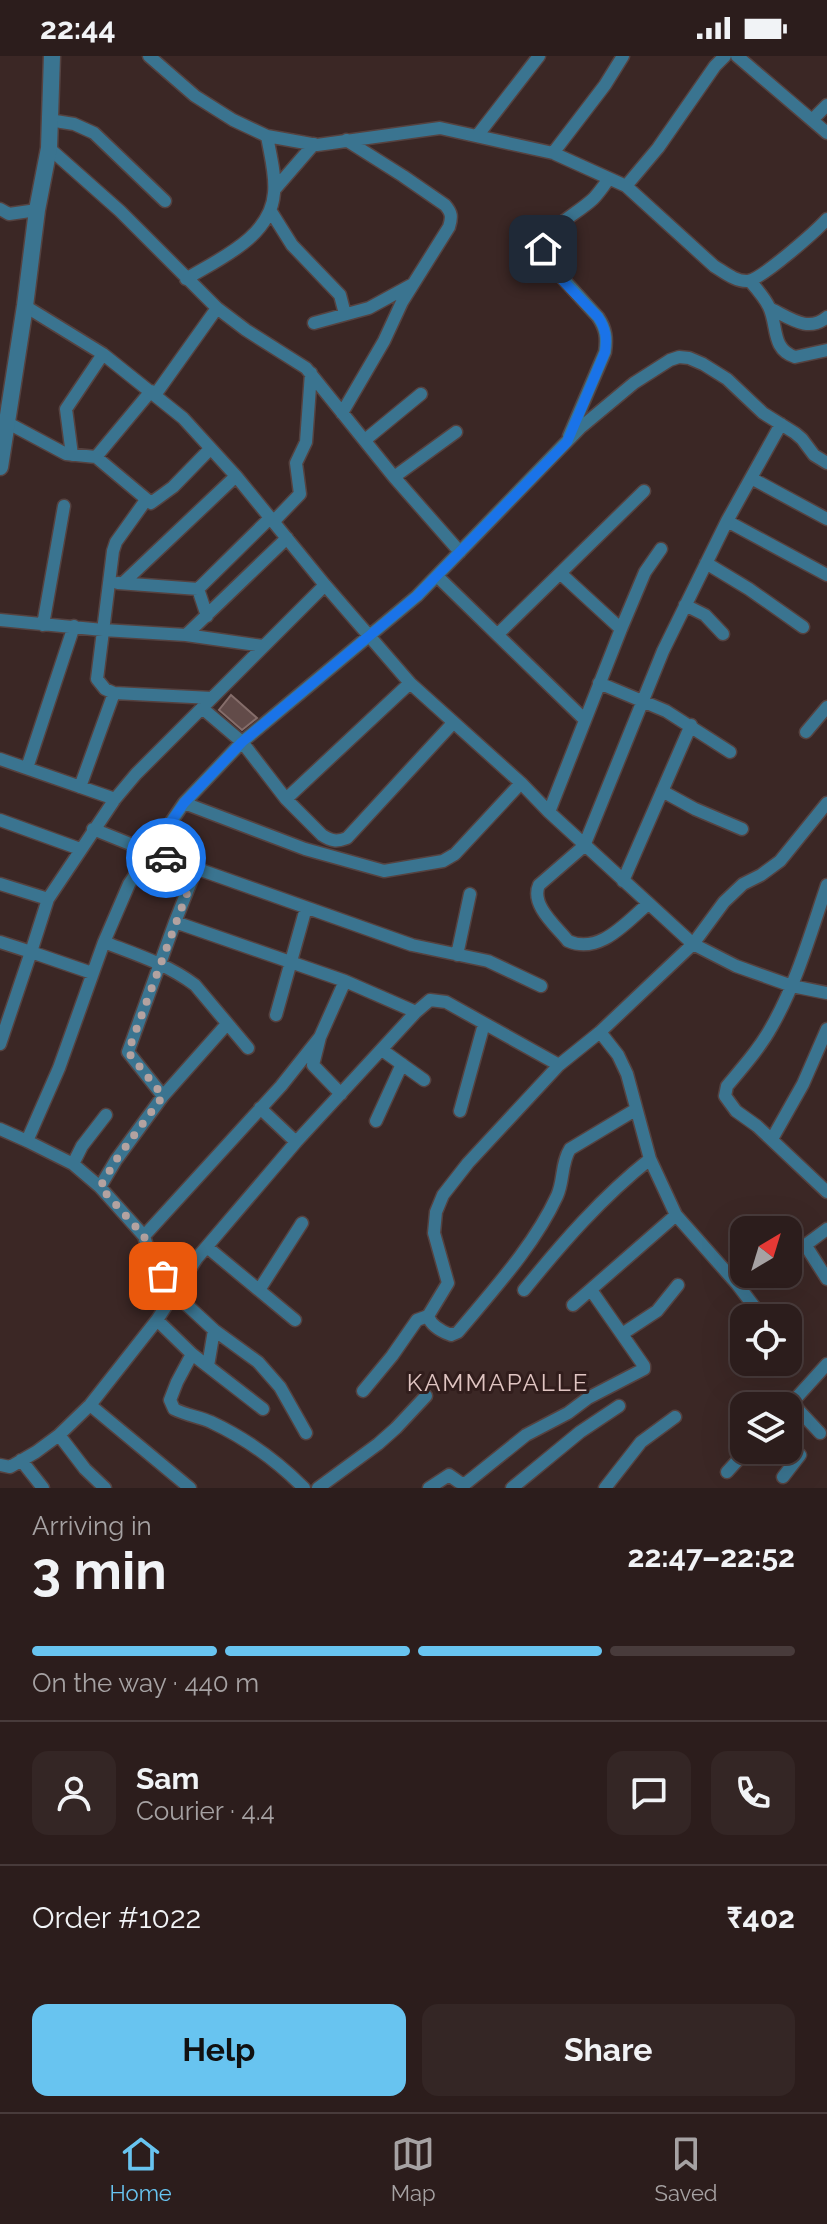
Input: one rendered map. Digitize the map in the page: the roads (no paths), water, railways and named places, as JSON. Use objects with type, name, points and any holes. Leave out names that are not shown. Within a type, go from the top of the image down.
[{"type":"street","points":[[149,56],[195,96],[233,120],[267,136],[314,144],[440,128],[553,153],[626,186],[714,266],[741,280],[757,278],[827,219]]},
{"type":"street","points":[[477,136],[539,56]]},
{"type":"street","points":[[553,153],[623,56]]},
{"type":"street","points":[[626,186],[658,148],[725,56]]},
{"type":"street","points":[[737,56],[827,133]]},
{"type":"street","points":[[0,467],[37,210],[49,148],[49,58]]},
{"type":"street","points":[[812,120],[827,105]]},
{"type":"street","points":[[49,120],[74,124],[94,133],[165,201]]},
{"type":"street","points":[[186,279],[252,236],[263,225],[275,189],[267,136]]},
{"type":"street","points":[[342,413],[452,218],[450,211],[403,176],[346,140]]},
{"type":"street","points":[[275,189],[314,144]]},
{"type":"street","points":[[49,148],[120,211],[217,308],[311,373],[394,477],[460,552]]},
{"type":"street","points":[[567,442],[605,352],[607,339],[598,317],[542,256],[543,249],[558,224],[594,199],[609,179]]},
{"type":"street","points":[[0,209],[9,214],[37,210]]},
{"type":"street","points":[[270,210],[292,245],[340,295],[345,314]]},
{"type":"street","points":[[750,281],[771,309],[778,343],[788,354],[801,356],[827,350]]},
{"type":"street","points":[[314,323],[369,308],[416,282]]},
{"type":"street","points":[[25,306],[103,354],[183,418],[236,476],[410,683],[693,944],[736,966],[792,986],[827,993]]},
{"type":"street","points":[[96,457],[153,393],[217,308]]},
{"type":"street","points":[[771,309],[810,325],[818,324],[827,317]]},
{"type":"street","points":[[72,455],[66,409],[103,354]]},
{"type":"street","points":[[27,1141],[59,1068],[92,973],[129,884],[184,803],[242,742],[417,596],[580,428],[634,383],[679,357],[703,364],[727,379],[763,413],[802,439],[814,455],[827,463]]},
{"type":"street","points":[[117,583],[198,589],[300,494],[296,463],[306,442],[311,373]]},
{"type":"street","points":[[365,440],[421,394]]},
{"type":"street","points":[[8,423],[66,454],[96,457],[151,503],[173,487],[210,449]]},
{"type":"street","points":[[648,904],[599,943],[574,944],[568,941],[538,903],[536,891],[584,846],[685,605],[781,424]]},
{"type":"street","points":[[394,477],[456,432]]},
{"type":"street","points":[[117,583],[236,476]]},
{"type":"street","points":[[751,478],[827,519]]},
{"type":"street","points":[[498,634],[644,491]]},
{"type":"street","points":[[146,500],[113,551],[117,583],[103,630],[97,679],[105,689],[114,693],[212,698]]},
{"type":"street","points":[[43,625],[64,506]]},
{"type":"street","points":[[727,521],[827,575]]},
{"type":"street","points":[[186,635],[287,538]]},
{"type":"street","points":[[549,812],[645,572],[661,549]]},
{"type":"street","points":[[706,563],[803,627]]},
{"type":"street","points":[[560,573],[621,629]]},
{"type":"street","points":[[437,576],[585,720]]},
{"type":"street","points":[[0,1044],[5,1009],[31,952],[48,899],[93,829],[136,774],[325,585]]},
{"type":"street","points":[[198,589],[207,616]]},
{"type":"street","points":[[685,605],[705,615],[723,634]]},
{"type":"street","points":[[0,620],[186,635],[263,646]]},
{"type":"street","points":[[27,768],[74,626]]},
{"type":"street","points":[[286,799],[410,683]]},
{"type":"street","points":[[599,683],[643,700],[691,725],[730,752]]},
{"type":"street","points":[[80,787],[114,693]]},
{"type":"street","points":[[806,732],[827,707]]},
{"type":"street","points":[[202,708],[242,742],[286,799],[329,840],[339,841],[347,838],[453,723]]},
{"type":"street","points":[[623,881],[691,725]]},
{"type":"street","points":[[0,759],[115,799]]},
{"type":"street","points":[[184,803],[305,849],[384,871],[443,861],[455,854],[521,783]]},
{"type":"street","points":[[662,791],[742,829]]},
{"type":"street","points":[[363,1391],[417,1320],[428,1316],[445,1292],[448,1283],[434,1233],[436,1212],[443,1195],[468,1163],[559,1065],[600,1032],[693,944],[724,902],[743,884],[780,861],[827,803]]},
{"type":"street","points":[[0,820],[80,849]]},
{"type":"street","points":[[93,829],[412,945],[488,961],[541,986]]},
{"type":"street","points":[[163,1096],[128,1052],[196,869]]},
{"type":"street","points":[[0,884],[48,899]]},
{"type":"street","points":[[827,885],[792,986],[766,1036],[725,1092],[736,1111],[772,1139],[827,1192]]},
{"type":"street","points":[[457,955],[470,894]]},
{"type":"street","points":[[276,1015],[306,908]]},
{"type":"street","points":[[175,922],[345,981],[416,1012]]},
{"type":"street","points":[[0,942],[92,973]]},
{"type":"street","points":[[104,942],[159,964],[195,985],[248,1048]]},
{"type":"street","points":[[341,1094],[313,1065],[320,1037],[345,981]]},
{"type":"street","points":[[0,1465],[10,1467],[59,1435],[90,1405],[157,1320],[207,1247],[296,1142],[425,1003],[437,999],[559,1065]]},
{"type":"street","points":[[100,1187],[163,1096],[227,1024]]},
{"type":"street","points":[[460,1111],[484,1024]]},
{"type":"street","points":[[772,1139],[803,1084],[827,1029]]},
{"type":"street","points":[[600,1032],[623,1065],[650,1159],[676,1215],[730,1276]]},
{"type":"street","points":[[144,1236],[281,1086],[320,1037]]},
{"type":"street","points":[[382,1050],[424,1080]]},
{"type":"street","points":[[376,1121],[402,1064]]},
{"type":"street","points":[[260,1108],[296,1142]]},
{"type":"street","points":[[428,1316],[431,1323],[448,1334],[458,1332],[538,1229],[558,1194],[570,1149],[635,1110]]},
{"type":"street","points":[[73,1164],[82,1146],[106,1115]]},
{"type":"street","points":[[0,1129],[73,1164],[100,1187],[144,1236],[151,1259],[175,1294],[214,1330],[258,1362],[280,1387],[306,1433]]},
{"type":"street","points":[[524,1290],[586,1217],[622,1181],[650,1159]]},
{"type":"street","points":[[573,1305],[676,1215]]},
{"type":"street","points":[[259,1290],[302,1223]]},
{"type":"street","points":[[802,1249],[827,1229]]},
{"type":"street","points":[[806,1246],[827,1279]]},
{"type":"street","points":[[207,1247],[295,1320]]},
{"type":"street","points":[[622,1334],[657,1311],[678,1285]]},
{"type":"street","points":[[740,1288],[752,1304]]},
{"type":"street","points":[[429,1488],[449,1475],[465,1484],[526,1435],[568,1413],[588,1398],[642,1372],[644,1366],[591,1290]]},
{"type":"street","points":[[157,1320],[192,1354],[263,1409]]},
{"type":"street","points":[[208,1366],[214,1330]]},
{"type":"street","points":[[192,1354],[170,1400],[174,1409],[209,1421],[248,1442],[304,1488]]},
{"type":"street","points":[[802,1392],[826,1367]]},
{"type":"street","points":[[318,1488],[378,1444],[426,1396]]},
{"type":"street","points":[[90,1405],[190,1488]]},
{"type":"street","points":[[512,1488],[580,1432],[619,1406]]},
{"type":"street","points":[[802,1416],[820,1433]]},
{"type":"street","points":[[605,1488],[641,1442],[675,1417]]},
{"type":"street","points":[[59,1435],[85,1469],[105,1488]]},
{"type":"street","points":[[21,1460],[43,1488]]},
{"type":"street","points":[[727,1472],[734,1464]]},
{"type":"street","points":[[783,1477],[793,1464]]},
{"type":"district","name":"KAMMAPALLE","points":[[498,1383]]}]
